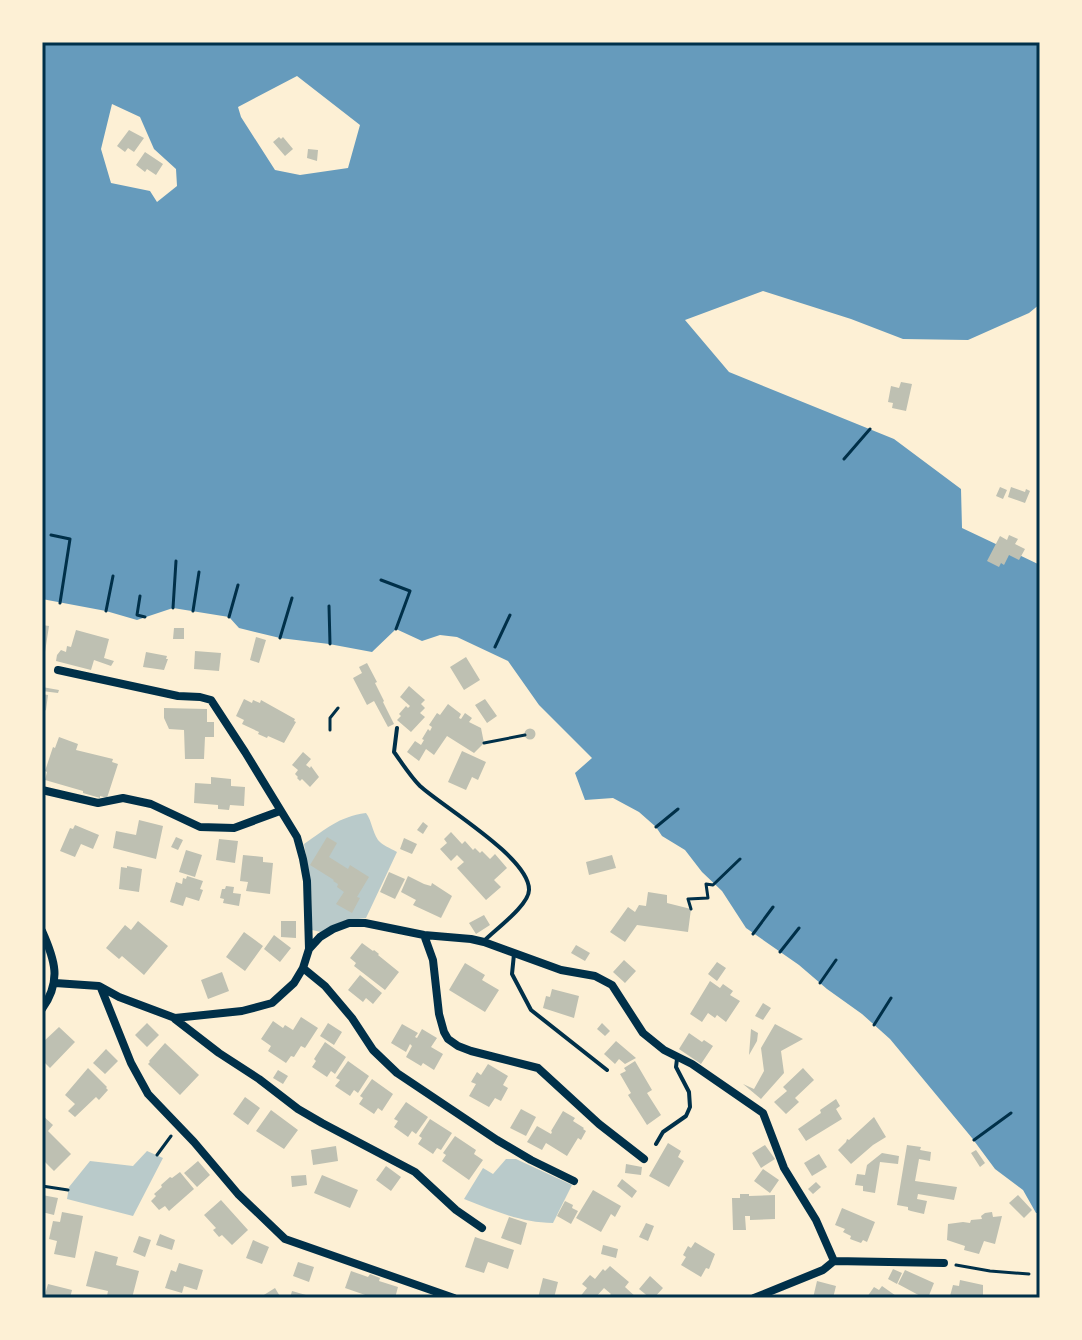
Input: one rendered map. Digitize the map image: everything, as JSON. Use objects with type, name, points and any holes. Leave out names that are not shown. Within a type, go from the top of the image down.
[{"type":"street","points":[[58,670],[178,696],[211,700],[297,837],[307,881],[309,949],[294,983],[272,1003],[242,1011],[175,1018]]},
{"type":"street","points":[[42,790],[98,803],[123,798],[151,804],[200,827],[234,828],[280,811]]},
{"type":"street","points":[[309,949],[333,929],[349,923],[365,923],[424,935],[484,942],[561,970],[595,976],[612,985],[643,1033],[664,1050],[692,1064],[763,1113],[784,1168],[816,1220],[834,1261]]},
{"type":"street","points":[[42,931],[54,964],[55,983],[51,997],[42,1009]]},
{"type":"street","points":[[424,935],[433,960],[439,1014],[448,1039],[471,1051],[538,1068],[599,1124],[644,1159]]},
{"type":"street","points":[[303,968],[325,986],[373,1050],[397,1073],[497,1140],[574,1181]]},
{"type":"street","points":[[55,983],[92,984],[175,1018],[298,1109],[415,1172],[456,1210],[482,1228]]},
{"type":"street","points":[[101,987],[131,1063],[148,1094],[238,1194],[285,1239],[454,1298]]},
{"type":"street","points":[[754,1298],[823,1270],[834,1261],[944,1263]]},
{"type":"lane","points":[[397,728],[394,752],[418,784],[488,836],[527,881],[529,890],[525,901],[484,942]]},
{"type":"lane","points":[[514,954],[512,974],[531,1010],[607,1070]]},
{"type":"lane","points":[[656,1144],[663,1132],[686,1116],[690,1107],[689,1092],[676,1067],[678,1057]]},
{"type":"path","points":[[844,459],[870,429]]},
{"type":"path","points":[[51,535],[70,539],[60,603]]},
{"type":"path","points":[[173,608],[176,561]]},
{"type":"path","points":[[193,611],[199,572]]},
{"type":"path","points":[[106,611],[113,576]]},
{"type":"path","points":[[381,580],[410,591],[396,629]]},
{"type":"path","points":[[229,617],[238,585]]},
{"type":"path","points":[[140,596],[137,615],[145,617]]},
{"type":"path","points":[[280,638],[292,598]]},
{"type":"path","points":[[329,606],[330,644]]},
{"type":"path","points":[[495,647],[510,615]]},
{"type":"path","points":[[330,730],[330,718],[338,708]]},
{"type":"path","points":[[484,743],[525,735]]},
{"type":"path","points":[[656,827],[678,809]]},
{"type":"path","points":[[691,909],[688,899],[708,898],[706,884],[713,885],[740,859]]},
{"type":"path","points":[[753,934],[773,907]]},
{"type":"path","points":[[780,952],[799,928]]},
{"type":"path","points":[[820,983],[836,960]]},
{"type":"path","points":[[874,1025],[891,998]]},
{"type":"path","points":[[974,1140],[1011,1113]]},
{"type":"path","points":[[157,1155],[178,1125]]},
{"type":"path","points":[[42,1186],[68,1190]]},
{"type":"path","points":[[944,1263],[1029,1274]]},
{"type":"shaded area","points":[[366,813],[378,840],[397,852],[366,918],[343,921],[321,932],[312,930],[311,885],[304,844],[340,821]]},
{"type":"shaded area","points":[[147,1151],[163,1158],[133,1216],[67,1199],[69,1187],[90,1161],[133,1166]]},
{"type":"shaded area","points":[[506,1159],[516,1159],[572,1185],[553,1223],[518,1218],[464,1199],[483,1168],[493,1174]]},
{"type":"water","points":[[42,42],[1040,42],[1040,304],[1029,313],[968,340],[903,339],[763,291],[685,320],[729,372],[894,439],[961,489],[962,528],[1040,565],[1040,1213],[1036,1213],[1023,1190],[995,1169],[890,1039],[799,965],[746,928],[722,891],[685,850],[662,836],[639,812],[613,798],[585,800],[575,773],[592,758],[539,705],[508,661],[457,637],[440,635],[422,641],[396,629],[372,652],[280,638],[239,628],[229,617],[173,608],[137,620],[42,599]],"holes":[[[297,76],[360,125],[348,168],[300,175],[275,170],[241,117],[238,107]],[[112,104],[140,117],[154,149],[176,169],[177,186],[157,202],[150,191],[111,183],[101,149]]]},
{"type":"building","points":[[129,130],[144,138],[134,152],[128,148],[125,152],[117,146]]},
{"type":"building","points":[[283,137],[293,149],[285,156],[273,142]]},
{"type":"building","points":[[308,149],[318,150],[317,161],[307,158]]},
{"type":"building","points":[[145,152],[163,164],[156,175],[136,165]]},
{"type":"building","points":[[901,382],[912,384],[906,411],[892,408],[893,403],[888,402],[891,386],[899,388]]},
{"type":"building","points":[[1000,487],[1007,490],[1003,499],[996,496]]},
{"type":"building","points":[[1011,487],[1030,491],[1025,503],[1008,497]]},
{"type":"building","points":[[1009,535],[1018,539],[1015,544],[1025,549],[1019,560],[1009,555],[1004,565],[1001,563],[999,567],[987,561],[1000,536],[1007,540]]},
{"type":"building","points":[[42,625],[49,626],[45,652],[42,651]]},
{"type":"building","points":[[174,628],[184,628],[184,639],[173,639]]},
{"type":"building","points":[[76,630],[109,639],[104,658],[114,661],[111,666],[94,660],[91,670],[56,661],[61,650],[66,652],[67,646],[71,647]]},
{"type":"building","points":[[256,637],[266,640],[259,663],[250,660]]},
{"type":"building","points":[[195,651],[221,653],[219,671],[194,669]]},
{"type":"building","points":[[146,652],[167,656],[164,670],[143,667]]},
{"type":"building","points":[[466,657],[480,680],[464,690],[450,667]]},
{"type":"building","points":[[367,663],[394,724],[388,727],[374,701],[367,705],[353,678],[362,673],[359,667]]},
{"type":"building","points":[[409,686],[425,700],[421,704],[425,708],[420,713],[425,717],[411,732],[397,720],[406,706],[410,706],[400,697]]},
{"type":"building","points":[[42,687],[59,690],[58,693],[42,691]]},
{"type":"building","points":[[42,694],[48,695],[46,710],[42,712]]},
{"type":"building","points":[[244,699],[252,703],[253,700],[260,703],[261,700],[295,719],[284,743],[258,734],[242,724],[244,720],[236,716]]},
{"type":"building","points":[[485,699],[497,716],[487,723],[475,705]]},
{"type":"building","points":[[448,704],[461,714],[459,718],[465,713],[472,718],[469,722],[481,728],[484,743],[474,753],[447,736],[434,755],[426,749],[419,761],[407,752],[415,741],[421,745],[432,727],[429,725]]},
{"type":"building","points":[[164,708],[207,709],[207,722],[214,722],[214,737],[205,737],[204,759],[185,759],[184,730],[169,729]]},
{"type":"building","points":[[530,729],[535,734],[530,739],[525,734]]},
{"type":"building","points":[[59,737],[78,744],[76,750],[113,759],[112,762],[118,764],[107,798],[45,780],[45,771]]},
{"type":"building","points":[[462,751],[486,762],[478,780],[472,777],[466,790],[448,782]]},
{"type":"building","points":[[303,752],[311,759],[306,765],[311,766],[319,777],[310,787],[297,778],[295,774],[298,770],[292,765]]},
{"type":"building","points":[[211,777],[231,779],[231,786],[245,787],[244,806],[230,805],[229,810],[218,809],[218,805],[194,803],[195,783],[211,784]]},
{"type":"building","points":[[139,820],[163,826],[156,859],[113,848],[116,831],[136,835]]},
{"type":"building","points":[[423,822],[428,826],[423,834],[417,830]]},
{"type":"building","points":[[75,825],[99,835],[93,849],[81,844],[75,857],[60,851],[70,828],[73,829]]},
{"type":"building","points":[[451,832],[462,844],[465,841],[473,850],[482,851],[490,859],[495,854],[507,868],[494,880],[501,887],[486,900],[457,868],[464,862],[457,855],[451,861],[440,849],[447,843],[444,839]]},
{"type":"building","points":[[176,837],[183,840],[178,850],[171,847]]},
{"type":"building","points":[[327,837],[337,843],[329,857],[369,877],[352,913],[336,904],[344,892],[337,887],[338,884],[310,865]]},
{"type":"building","points":[[404,838],[417,844],[412,854],[400,849]]},
{"type":"building","points":[[219,839],[238,841],[235,863],[216,860]]},
{"type":"building","points":[[186,850],[202,855],[195,877],[179,872]]},
{"type":"building","points":[[243,855],[263,857],[263,862],[273,863],[270,894],[246,891],[248,882],[240,881]]},
{"type":"building","points":[[612,855],[616,868],[589,875],[586,862]]},
{"type":"building","points":[[121,867],[142,869],[139,892],[119,889]]},
{"type":"building","points":[[389,872],[405,879],[395,899],[380,892]]},
{"type":"building","points":[[187,876],[203,881],[199,901],[186,897],[183,906],[170,902],[176,882],[182,884]]},
{"type":"building","points":[[408,876],[424,884],[431,886],[432,883],[452,896],[441,918],[413,905],[416,900],[401,892]]},
{"type":"building","points":[[226,886],[234,887],[233,893],[241,894],[239,906],[223,903],[224,899],[220,898]]},
{"type":"building","points":[[648,892],[667,895],[667,903],[691,909],[688,932],[637,925],[625,942],[610,932],[628,907],[635,912],[639,905],[646,906]]},
{"type":"building","points":[[484,915],[490,925],[476,934],[469,923]]},
{"type":"building","points":[[138,921],[168,946],[144,975],[122,956],[119,959],[106,948],[125,925],[131,930]]},
{"type":"building","points":[[281,921],[296,921],[296,938],[281,937]]},
{"type":"building","points":[[244,932],[263,946],[245,971],[226,957]]},
{"type":"building","points":[[274,935],[291,948],[280,962],[264,949]]},
{"type":"building","points":[[362,943],[399,972],[385,990],[354,966],[356,963],[350,958]]},
{"type":"building","points":[[576,945],[590,953],[585,961],[571,953]]},
{"type":"building","points":[[624,960],[636,971],[625,983],[613,972]]},
{"type":"building","points":[[717,962],[726,968],[717,981],[708,974]]},
{"type":"building","points":[[465,963],[485,975],[482,980],[499,990],[485,1012],[449,990]]},
{"type":"building","points":[[222,972],[229,991],[208,999],[201,980]]},
{"type":"building","points":[[360,975],[382,993],[373,1004],[366,998],[363,1002],[348,990]]},
{"type":"building","points":[[710,981],[720,988],[723,984],[733,991],[730,995],[740,1001],[726,1022],[708,1013],[702,1022],[690,1014]]},
{"type":"building","points":[[552,989],[579,996],[574,1018],[543,1008],[546,996],[550,997]]},
{"type":"building","points":[[763,1003],[771,1008],[763,1020],[755,1016]]},
{"type":"building","points":[[301,1017],[318,1028],[305,1048],[301,1046],[286,1063],[268,1051],[271,1046],[261,1039],[273,1021],[293,1030]]},
{"type":"building","points":[[147,1023],[159,1035],[147,1047],[135,1035]]},
{"type":"building","points":[[328,1023],[342,1032],[334,1045],[320,1036]]},
{"type":"building","points":[[602,1023],[610,1031],[605,1036],[597,1029]]},
{"type":"building","points":[[402,1024],[418,1033],[417,1038],[422,1029],[437,1038],[431,1047],[443,1054],[434,1070],[406,1057],[412,1046],[410,1044],[406,1052],[391,1043]]},
{"type":"building","points":[[775,1024],[803,1039],[781,1051],[784,1073],[761,1099],[743,1084],[754,1089],[764,1071],[761,1048]]},
{"type":"building","points":[[59,1027],[75,1042],[50,1068],[42,1060],[42,1043]]},
{"type":"building","points":[[751,1029],[758,1033],[749,1055]]},
{"type":"building","points":[[689,1033],[713,1046],[701,1064],[679,1049]]},
{"type":"building","points":[[616,1041],[636,1058],[625,1064],[619,1059],[615,1064],[604,1054]]},
{"type":"building","points":[[325,1042],[346,1057],[335,1074],[331,1071],[327,1077],[312,1067]]},
{"type":"building","points":[[165,1043],[199,1075],[180,1095],[148,1064]]},
{"type":"building","points":[[106,1049],[118,1061],[105,1074],[93,1063]]},
{"type":"building","points":[[348,1061],[369,1076],[358,1093],[354,1090],[350,1096],[335,1086],[340,1080],[336,1078]]},
{"type":"building","points":[[635,1061],[652,1090],[647,1093],[661,1115],[647,1125],[628,1095],[631,1093],[620,1074]]},
{"type":"building","points":[[488,1064],[508,1076],[503,1085],[508,1088],[501,1101],[495,1098],[489,1107],[469,1096],[476,1084],[471,1082],[477,1072],[481,1075]]},
{"type":"building","points":[[88,1068],[108,1090],[75,1117],[68,1111],[75,1104],[65,1095]]},
{"type":"building","points":[[803,1068],[814,1080],[795,1098],[799,1102],[786,1114],[774,1102],[787,1091],[783,1087]]},
{"type":"building","points":[[278,1070],[288,1076],[283,1084],[273,1078]]},
{"type":"building","points":[[372,1079],[393,1094],[382,1111],[378,1108],[374,1114],[359,1104],[363,1098],[360,1096]]},
{"type":"building","points":[[245,1097],[260,1108],[248,1125],[233,1114]]},
{"type":"building","points":[[836,1099],[840,1106],[836,1109],[842,1119],[806,1141],[798,1129]]},
{"type":"building","points":[[406,1102],[428,1117],[416,1134],[412,1131],[408,1137],[394,1127],[398,1121],[394,1119]]},
{"type":"building","points":[[521,1109],[536,1117],[526,1136],[510,1128]]},
{"type":"building","points":[[271,1110],[298,1130],[284,1149],[256,1131]]},
{"type":"building","points":[[563,1111],[575,1118],[573,1121],[586,1131],[567,1156],[546,1143],[542,1150],[527,1142],[537,1126],[551,1134]]},
{"type":"building","points":[[42,1115],[53,1125],[48,1131],[71,1154],[54,1171],[42,1159]]},
{"type":"building","points":[[874,1117],[886,1137],[851,1164],[838,1150]]},
{"type":"building","points":[[430,1119],[452,1133],[441,1150],[437,1148],[433,1154],[418,1144],[422,1138],[419,1136]]},
{"type":"building","points":[[455,1136],[476,1150],[474,1154],[483,1160],[469,1180],[442,1161],[446,1155],[443,1153]]},
{"type":"building","points":[[668,1143],[681,1151],[678,1157],[684,1161],[669,1187],[649,1176]]},
{"type":"building","points":[[765,1145],[775,1159],[761,1168],[752,1153]]},
{"type":"building","points":[[907,1145],[931,1152],[930,1161],[919,1159],[915,1181],[957,1187],[954,1200],[918,1194],[917,1199],[927,1201],[924,1214],[897,1205]]},
{"type":"building","points":[[336,1146],[338,1161],[313,1165],[311,1150]]},
{"type":"building","points":[[976,1150],[985,1163],[980,1167],[971,1153]]},
{"type":"building","points":[[882,1153],[899,1156],[898,1164],[880,1162],[875,1193],[863,1191],[863,1186],[855,1185],[857,1174],[865,1175],[867,1165]]},
{"type":"building","points":[[819,1154],[827,1167],[812,1176],[804,1163]]},
{"type":"building","points":[[198,1161],[210,1175],[197,1187],[184,1173]]},
{"type":"building","points":[[626,1164],[642,1167],[641,1175],[625,1173]]},
{"type":"building","points":[[386,1166],[401,1177],[391,1191],[376,1180]]},
{"type":"building","points":[[763,1169],[779,1180],[770,1193],[754,1181]]},
{"type":"building","points":[[180,1172],[194,1189],[169,1211],[165,1206],[159,1210],[151,1201],[156,1196],[154,1194],[170,1177]]},
{"type":"building","points":[[306,1175],[307,1185],[292,1187],[291,1176]]},
{"type":"building","points":[[322,1175],[358,1190],[350,1208],[314,1193]]},
{"type":"building","points":[[622,1179],[637,1191],[632,1198],[617,1186]]},
{"type":"building","points":[[816,1182],[821,1187],[813,1194],[808,1189]]},
{"type":"building","points":[[593,1190],[621,1206],[615,1217],[611,1214],[601,1232],[576,1218]]},
{"type":"building","points":[[740,1194],[775,1195],[775,1219],[750,1220],[750,1216],[745,1216],[746,1230],[733,1230],[732,1198],[740,1198]]},
{"type":"building","points":[[42,1195],[58,1198],[54,1215],[42,1212]]},
{"type":"building","points":[[1018,1195],[1032,1210],[1024,1218],[1009,1203]]},
{"type":"building","points":[[221,1200],[248,1230],[232,1245],[222,1235],[219,1237],[213,1230],[216,1228],[204,1215]]},
{"type":"building","points":[[565,1201],[578,1211],[571,1224],[557,1216]]},
{"type":"building","points":[[842,1208],[875,1222],[867,1242],[850,1239],[851,1236],[843,1232],[845,1229],[835,1225]]},
{"type":"building","points":[[62,1212],[83,1216],[75,1258],[54,1254],[57,1241],[49,1239],[53,1221],[60,1222]]},
{"type":"building","points":[[992,1212],[993,1217],[1002,1216],[995,1244],[984,1241],[979,1254],[947,1240],[948,1224],[970,1223]]},
{"type":"building","points":[[509,1217],[527,1223],[521,1245],[501,1238]]},
{"type":"building","points":[[646,1223],[654,1226],[648,1241],[639,1237]]},
{"type":"building","points":[[160,1234],[175,1240],[172,1250],[156,1245]]},
{"type":"building","points":[[139,1236],[151,1240],[145,1257],[133,1252]]},
{"type":"building","points":[[475,1237],[514,1250],[508,1269],[488,1262],[484,1273],[465,1267]]},
{"type":"building","points":[[253,1240],[269,1247],[262,1264],[246,1258]]},
{"type":"building","points":[[695,1242],[715,1254],[709,1269],[706,1268],[701,1277],[681,1265],[688,1246],[691,1248]]},
{"type":"building","points":[[603,1245],[618,1249],[616,1258],[601,1254]]},
{"type":"building","points":[[95,1251],[118,1257],[116,1265],[139,1271],[132,1298],[107,1296],[108,1291],[86,1286]]},
{"type":"building","points":[[298,1262],[314,1267],[309,1282],[293,1276]]},
{"type":"building","points":[[179,1263],[203,1270],[197,1290],[184,1286],[182,1293],[165,1288],[171,1270],[176,1272]]},
{"type":"building","points":[[610,1266],[629,1282],[625,1287],[637,1298],[607,1298],[611,1294],[604,1288],[595,1298],[579,1298],[587,1288],[582,1284],[590,1275],[595,1279]]},
{"type":"building","points":[[893,1269],[902,1273],[897,1284],[888,1279]]},
{"type":"building","points":[[905,1270],[934,1283],[928,1298],[898,1284]]},
{"type":"building","points":[[351,1271],[368,1277],[370,1274],[380,1278],[379,1281],[398,1287],[395,1298],[371,1297],[345,1288]]},
{"type":"building","points":[[650,1276],[663,1288],[654,1298],[639,1289]]},
{"type":"building","points":[[543,1278],[558,1282],[554,1298],[538,1298]]},
{"type":"building","points":[[960,1280],[983,1285],[983,1298],[950,1296],[953,1285],[959,1286]]},
{"type":"building","points":[[817,1281],[836,1286],[833,1298],[813,1298]]},
{"type":"building","points":[[48,1284],[72,1290],[70,1298],[44,1298]]},
{"type":"building","points":[[882,1286],[899,1298],[867,1297],[874,1287],[879,1290]]},
{"type":"building","points":[[275,1288],[281,1298],[259,1298]]},
{"type":"building","points":[[292,1291],[313,1297],[313,1298],[290,1298]]}]
